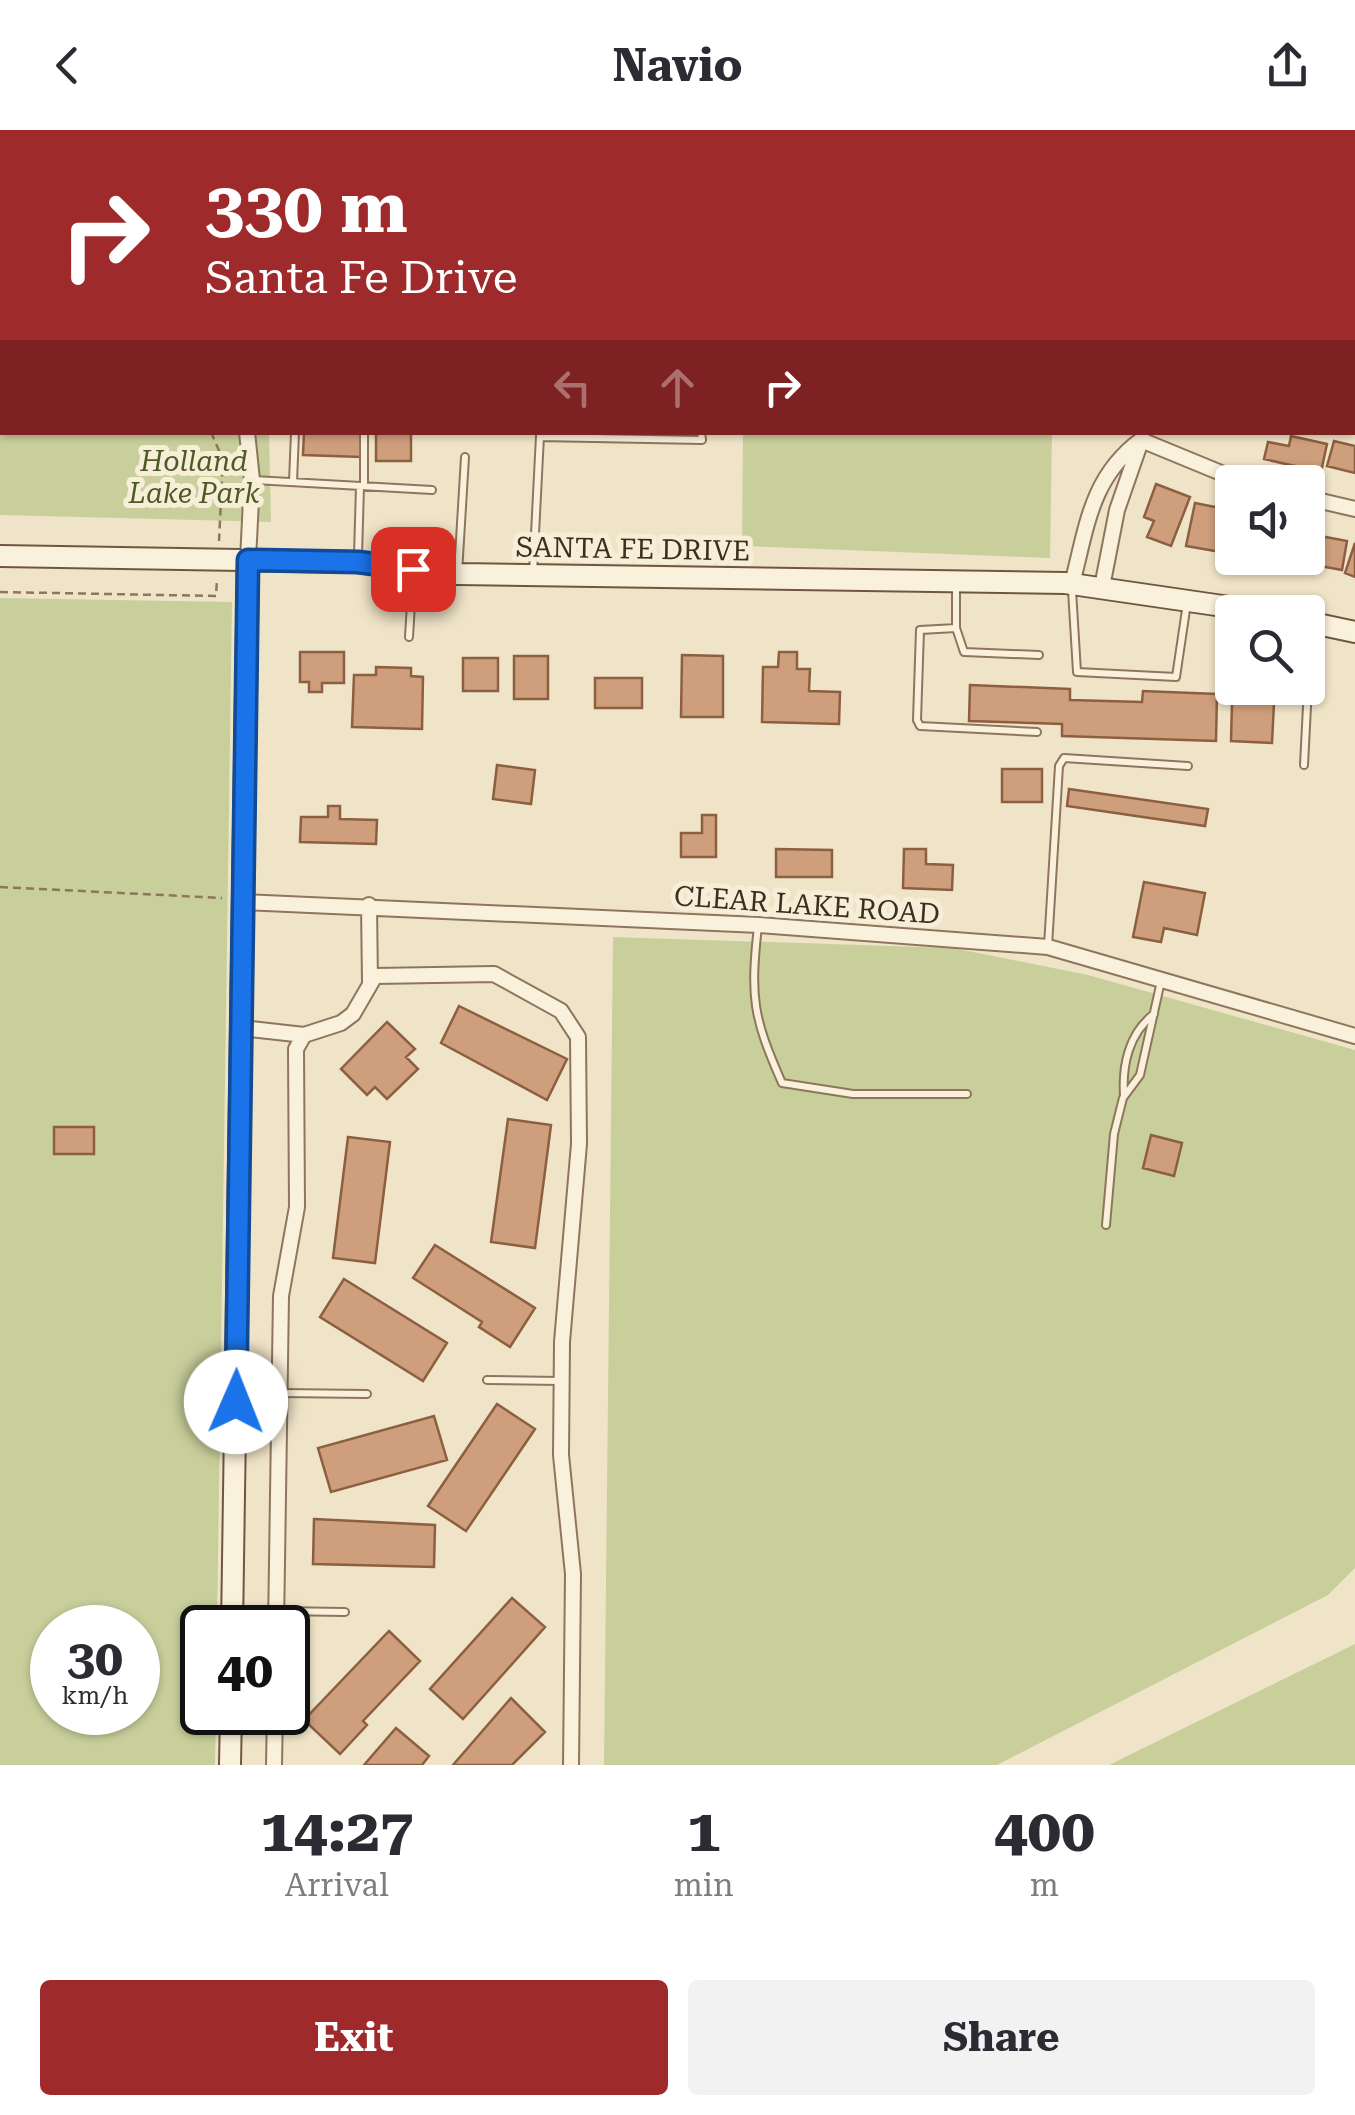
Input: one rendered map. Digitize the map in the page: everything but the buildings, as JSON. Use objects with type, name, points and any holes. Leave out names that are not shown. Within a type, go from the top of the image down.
[{"type":"main road","name":"SANTA FE DRIVE","points":[[0,556],[358,562],[458,574],[1072,584],[1215,604]]},
{"type":"main road","points":[[232,1605],[248,560]]},
{"type":"main road","points":[[1325,626],[1355,632]]},
{"type":"main road","points":[[230,1765],[231,1735]]},
{"type":"street","points":[[247,435],[252,480],[248,560]]},
{"type":"street","points":[[1143,436],[1215,469]]},
{"type":"street","points":[[1072,584],[1094,497],[1115,460],[1143,436]]},
{"type":"street","points":[[1102,587],[1117,510],[1143,436]]},
{"type":"street","points":[[1325,502],[1355,509]]},
{"type":"street","name":"CLEAR LAKE ROAD","points":[[243,902],[369,904],[758,925],[1048,947],[1355,1036]]},
{"type":"street","points":[[369,904],[370,983]]},
{"type":"street","points":[[242,1028],[304,1035],[330,1028],[353,1014],[370,983],[383,973],[494,974],[562,1011],[575,1026],[578,1144],[565,1266],[561,1455],[573,1574],[571,1765]]},
{"type":"street","points":[[276,1605],[281,1296],[298,1206],[296,1049],[304,1035]]},
{"type":"street","points":[[274,1765],[275,1735]]},
{"type":"lane","points":[[293,482],[294,435]]},
{"type":"lane","points":[[358,562],[364,435]]},
{"type":"lane","points":[[533,575],[540,435]]},
{"type":"lane","points":[[567,435],[702,440],[701,435]]},
{"type":"lane","points":[[458,574],[466,458]]},
{"type":"lane","points":[[252,480],[432,490]]},
{"type":"lane","points":[[409,637],[413,569]]},
{"type":"lane","points":[[956,582],[956,628],[964,652],[1040,655]]},
{"type":"lane","points":[[1072,584],[1077,672],[1176,677],[1188,599]]},
{"type":"lane","points":[[956,628],[920,630],[920,726],[1037,732]]},
{"type":"lane","points":[[1304,765],[1307,705]]},
{"type":"lane","points":[[1048,947],[1058,766],[1064,758],[1188,766]]},
{"type":"lane","points":[[758,925],[751,990],[756,1026],[782,1083],[853,1094],[967,1094]]},
{"type":"lane","points":[[1124,1096],[1140,1076],[1161,980]]},
{"type":"lane","points":[[1106,1225],[1114,1134],[1124,1096],[1122,1072],[1135,1034],[1154,1014]]},
{"type":"lane","points":[[487,1380],[562,1381]]},
{"type":"lane","points":[[279,1393],[367,1394]]},
{"type":"lane","points":[[310,1616],[345,1612]]},
{"type":"path","points":[[0,886],[206,895],[243,902]]},
{"type":"green space","name":"Holland Lake Park","points":[[0,435],[269,435],[271,522],[0,515]]},
{"type":"green space","points":[[743,435],[1052,435],[1050,558],[742,546]]},
{"type":"green space","points":[[0,598],[232,602],[217,1605],[180,1605],[180,1735],[216,1735],[215,1765],[0,1765]]},
{"type":"green space","points":[[613,937],[953,948],[1088,975],[1355,1050],[1355,1568],[1328,1595],[997,1765],[604,1765]]},
{"type":"green space","points":[[1355,1644],[1355,1765],[1109,1765]]},
{"type":"route","points":[[236,1402],[248,560],[358,562],[413,569]]}]
